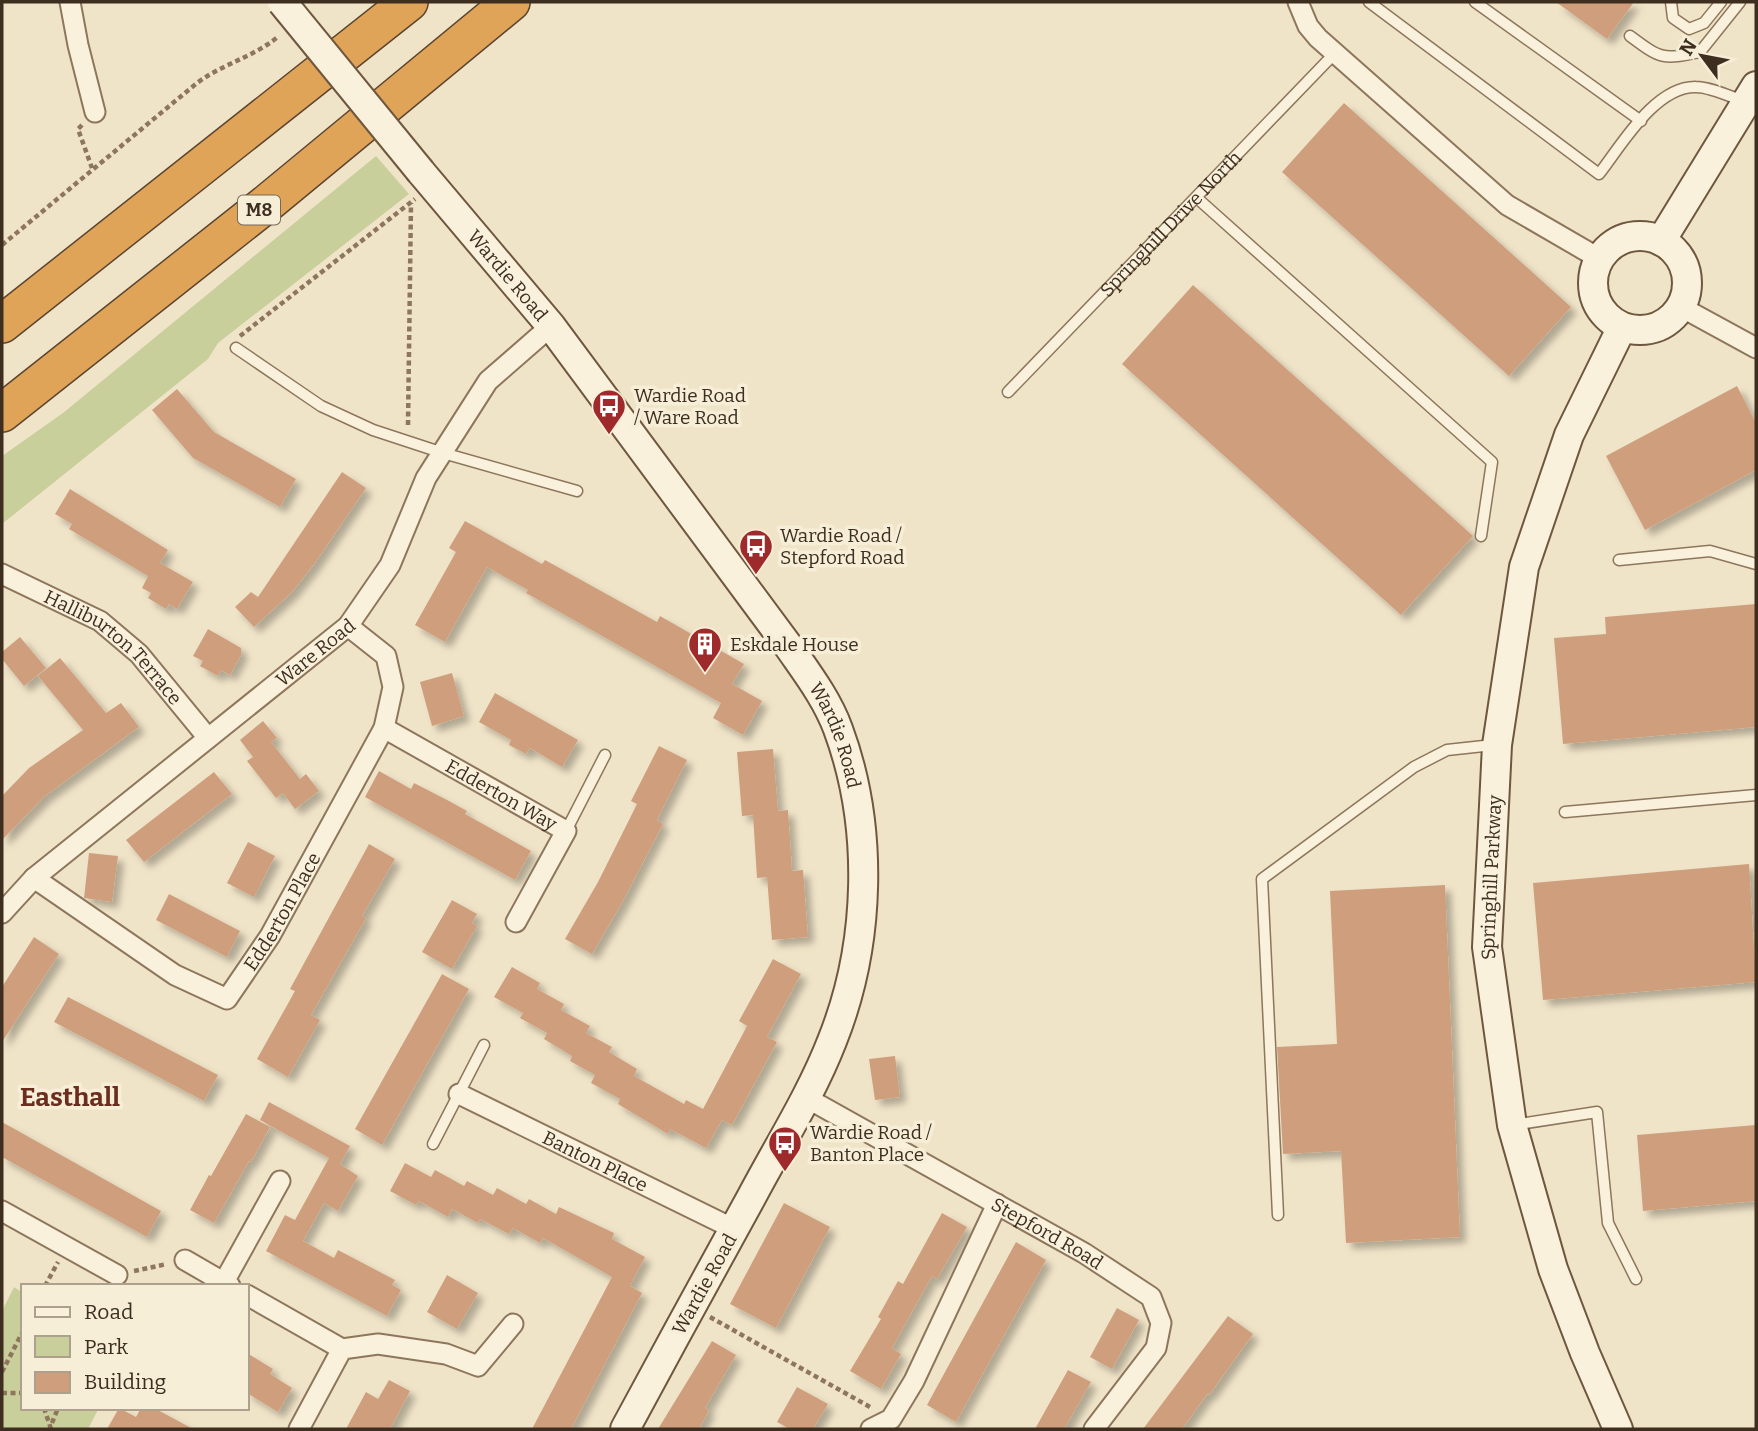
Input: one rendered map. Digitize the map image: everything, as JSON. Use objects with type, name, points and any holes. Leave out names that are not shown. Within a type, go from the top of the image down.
[{"type":"highway","points":[[2,324],[409,2]]},
{"type":"highway","name":"M8","points":[[2,413],[265,205],[511,2]]},
{"type":"street","points":[[71,2],[78,45],[95,112]]},
{"type":"street","points":[[1298,2],[1308,26],[1318,38],[1507,205],[1600,259]]},
{"type":"street","name":"Wardie Road","points":[[286,15],[421,186],[551,326],[816,686],[848,760],[859,815],[863,869],[860,927],[844,1006],[832,1041],[805,1097],[625,1429]]},
{"type":"street","points":[[1661,241],[1751,94]]},
{"type":"street","points":[[1648,236],[1661,241],[1674,250],[1683,262],[1687,293],[1681,307],[1661,326],[1635,331],[1622,327],[1608,318],[1598,306],[1593,290],[1594,274],[1600,259],[1620,240],[1648,236]]},
{"type":"street","points":[[1681,307],[1756,348]]},
{"type":"street","name":"Ware Road","points":[[2,913],[34,878],[348,626],[390,565],[426,478],[488,381],[551,326]]},
{"type":"street","name":"Springhill Parkway","points":[[1618,1429],[1553,1269],[1513,1125],[1487,947],[1497,745],[1524,566],[1569,435],[1622,327]]},
{"type":"street","name":"Halliburton Terrace","points":[[2,574],[100,621],[138,654],[208,738]]},
{"type":"street","name":"Edderton Place","points":[[34,878],[175,975],[227,999],[270,936],[384,728],[393,687],[386,656],[348,626]]},
{"type":"street","name":"Edderton Way","points":[[384,728],[566,831],[516,922]]},
{"type":"street","name":"Banton Place","points":[[459,1094],[734,1229]]},
{"type":"street","name":"Stepford Road","points":[[805,1097],[1084,1252],[1151,1297],[1161,1323],[1156,1348],[1094,1429]]},
{"type":"street","points":[[185,1260],[227,1284],[281,1181]]},
{"type":"street","points":[[871,1429],[891,1419],[914,1381],[997,1204]]},
{"type":"street","points":[[2,1211],[117,1275]]},
{"type":"street","points":[[248,1296],[342,1349],[378,1344],[446,1354],[478,1366],[513,1324]]},
{"type":"street","points":[[299,1429],[342,1349]]},
{"type":"lane","points":[[1369,2],[1598,174],[1656,103],[1674,91],[1697,86],[1751,94]]},
{"type":"lane","points":[[1475,2],[1641,121]]},
{"type":"lane","points":[[1671,2],[1673,18],[1689,29],[1704,23],[1721,2]]},
{"type":"lane","points":[[1630,36],[1657,56],[1672,58],[1700,52],[1740,2]]},
{"type":"lane","name":"Springhill Drive North","points":[[1008,392],[1335,53]]},
{"type":"lane","points":[[1197,198],[1492,462],[1481,536]]},
{"type":"lane","points":[[236,348],[321,407],[373,430],[577,491]]},
{"type":"lane","points":[[1619,560],[1710,551],[1756,564]]},
{"type":"lane","points":[[1278,1214],[1262,879],[1414,766],[1447,750],[1497,745]]},
{"type":"lane","points":[[566,831],[604,755]]},
{"type":"lane","points":[[1565,812],[1756,795]]},
{"type":"lane","points":[[433,1144],[484,1045]]},
{"type":"lane","points":[[1513,1125],[1597,1112],[1608,1223],[1636,1279]]},
{"type":"path","points":[[2,245],[205,77],[260,51],[286,15]]},
{"type":"path","points":[[92,169],[78,129],[95,112]]},
{"type":"path","points":[[236,348],[232,343],[421,186]]},
{"type":"path","points":[[408,442],[421,186]]},
{"type":"path","points":[[117,1275],[185,1260]]},
{"type":"path","points":[[691,1307],[891,1419]]},
{"type":"path","points":[[2,1372],[21,1335]]},
{"type":"path","points":[[2,1393],[21,1393]]},
{"type":"path","points":[[45,1410],[51,1427]]},
{"type":"path","points":[[51,1427],[57,1410]]},
{"type":"green space","points":[[376,156],[409,194],[218,343],[208,359],[2,524],[2,456],[63,413]]},
{"type":"green space","points":[[14,1287],[21,1292],[21,1410],[98,1410],[88,1429],[2,1429],[2,1311]]},
{"type":"building","points":[[1556,2],[1634,2],[1607,39]]},
{"type":"building","points":[[1344,103],[1571,307],[1509,376],[1282,172]]},
{"type":"building","points":[[1193,285],[1473,536],[1401,615],[1122,364]]},
{"type":"building","points":[[1737,386],[1756,423],[1756,470],[1645,530],[1606,456]]},
{"type":"building","points":[[177,389],[214,432],[296,479],[280,507],[193,458],[152,410]]},
{"type":"building","points":[[342,472],[366,488],[292,592],[254,627],[235,607],[251,592],[258,597]]},
{"type":"building","points":[[70,489],[168,550],[160,563],[193,582],[177,609],[169,604],[166,609],[148,598],[151,593],[142,588],[148,576],[69,529],[72,524],[55,514]]},
{"type":"building","points":[[465,521],[542,564],[545,560],[657,622],[660,616],[744,664],[732,684],[762,701],[743,735],[713,718],[721,703],[526,593],[528,590],[487,567],[445,642],[415,625],[456,552],[449,548]]},
{"type":"building","points":[[1756,604],[1756,727],[1563,744],[1554,638],[1606,634],[1605,617]]},
{"type":"building","points":[[208,629],[241,648],[241,655],[230,675],[221,670],[218,676],[200,666],[203,661],[193,656]]},
{"type":"building","points":[[20,637],[46,668],[24,686],[2,659],[2,652]]},
{"type":"building","points":[[60,658],[106,713],[121,703],[139,727],[45,796],[2,840],[2,796],[29,768],[83,730],[38,676]]},
{"type":"building","points":[[452,673],[464,716],[432,726],[420,682]]},
{"type":"building","points":[[495,693],[578,740],[562,767],[530,748],[526,754],[509,745],[511,740],[479,722]]},
{"type":"building","points":[[263,721],[277,738],[271,742],[300,779],[306,774],[319,791],[295,809],[283,793],[276,798],[247,761],[253,757],[240,740]]},
{"type":"building","points":[[659,746],[687,760],[657,820],[663,824],[592,954],[565,939],[598,882],[637,804],[631,801]]},
{"type":"building","points":[[773,749],[778,811],[788,810],[792,871],[803,870],[808,937],[772,940],[767,877],[757,878],[753,815],[742,816],[737,752]]},
{"type":"building","points":[[379,771],[411,789],[414,783],[449,801],[467,811],[465,814],[531,851],[515,880],[365,797]]},
{"type":"building","points":[[214,772],[232,794],[144,862],[126,840]]},
{"type":"building","points":[[248,842],[275,856],[254,897],[227,883]]},
{"type":"building","points":[[369,844],[395,859],[362,916],[366,918],[311,1015],[320,1020],[288,1077],[257,1059],[295,991],[290,989]]},
{"type":"building","points":[[89,853],[118,856],[112,902],[84,898]]},
{"type":"building","points":[[1749,864],[1756,982],[1543,1000],[1533,883]]},
{"type":"building","points":[[1445,885],[1460,1237],[1346,1243],[1341,1151],[1283,1154],[1277,1047],[1337,1044],[1330,891]]},
{"type":"building","points":[[169,894],[240,931],[227,957],[156,920]]},
{"type":"building","points":[[452,900],[477,914],[472,923],[477,926],[452,969],[422,952]]},
{"type":"building","points":[[34,937],[59,954],[2,1042],[2,987]]},
{"type":"building","points":[[773,959],[801,974],[767,1037],[777,1042],[732,1125],[722,1120],[706,1148],[670,1129],[668,1134],[618,1104],[620,1099],[591,1083],[595,1075],[570,1061],[572,1056],[544,1039],[547,1033],[520,1018],[523,1013],[494,997],[512,967],[540,983],[537,989],[564,1004],[561,1010],[590,1026],[586,1033],[612,1047],[609,1052],[637,1069],[634,1076],[684,1104],[686,1100],[703,1109],[747,1026],[739,1021]]},
{"type":"building","points":[[442,974],[469,989],[382,1145],[355,1129]]},
{"type":"building","points":[[68,997],[218,1075],[204,1101],[54,1022]]},
{"type":"building","points":[[895,1056],[900,1097],[875,1100],[869,1059]]},
{"type":"building","points":[[269,1102],[350,1146],[340,1164],[358,1176],[338,1211],[324,1203],[303,1241],[334,1258],[338,1250],[395,1280],[392,1285],[401,1290],[387,1316],[266,1251],[285,1215],[295,1220],[329,1158],[260,1120]]},
{"type":"building","points":[[246,1114],[270,1127],[214,1223],[190,1210]]},
{"type":"building","points":[[2,1122],[161,1211],[147,1237],[2,1157]]},
{"type":"building","points":[[1756,1125],[1756,1201],[1643,1211],[1637,1135]]},
{"type":"building","points":[[405,1163],[431,1177],[435,1170],[464,1186],[467,1181],[493,1195],[497,1188],[526,1204],[529,1199],[556,1214],[559,1207],[614,1233],[612,1239],[645,1257],[630,1286],[642,1293],[571,1429],[532,1429],[612,1277],[543,1238],[540,1243],[513,1228],[509,1234],[480,1219],[478,1223],[452,1209],[448,1217],[419,1201],[416,1205],[390,1191]]},
{"type":"building","points":[[784,1203],[830,1227],[776,1328],[730,1304]]},
{"type":"building","points":[[942,1213],[967,1227],[937,1279],[932,1276],[892,1348],[901,1354],[881,1389],[850,1371],[881,1319],[878,1317],[898,1281],[903,1284]]},
{"type":"building","points":[[1016,1242],[1046,1260],[956,1422],[927,1405]]},
{"type":"building","points":[[447,1275],[478,1293],[457,1329],[427,1312]]},
{"type":"building","points":[[1117,1308],[1139,1320],[1112,1369],[1090,1357]]},
{"type":"building","points":[[1228,1316],[1253,1334],[1209,1395],[1208,1393],[1182,1429],[1143,1429]]},
{"type":"building","points":[[712,1341],[736,1355],[705,1408],[709,1410],[699,1429],[658,1429]]},
{"type":"building","points":[[248,1354],[273,1369],[270,1374],[292,1388],[278,1412],[248,1394]]},
{"type":"building","points":[[1068,1370],[1091,1382],[1064,1429],[1035,1429]]},
{"type":"building","points":[[389,1380],[410,1391],[390,1429],[346,1429],[366,1392],[378,1399]]},
{"type":"building","points":[[797,1387],[828,1404],[813,1429],[790,1429],[777,1422]]},
{"type":"building","points":[[118,1410],[136,1417],[140,1410],[158,1410],[193,1429],[107,1429]]},
{"type":"place","name":"Wardie Road / Ware Road","points":[[609,436]]},
{"type":"place","name":"Wardie Road / Stepford Road","points":[[756,576]]},
{"type":"place","name":"Eskdale House","points":[[705,674]]},
{"type":"place","name":"Wardie Road / Banton Place","points":[[785,1173]]},
{"type":"district","name":"Easthall","points":[[70,1097]]}]
